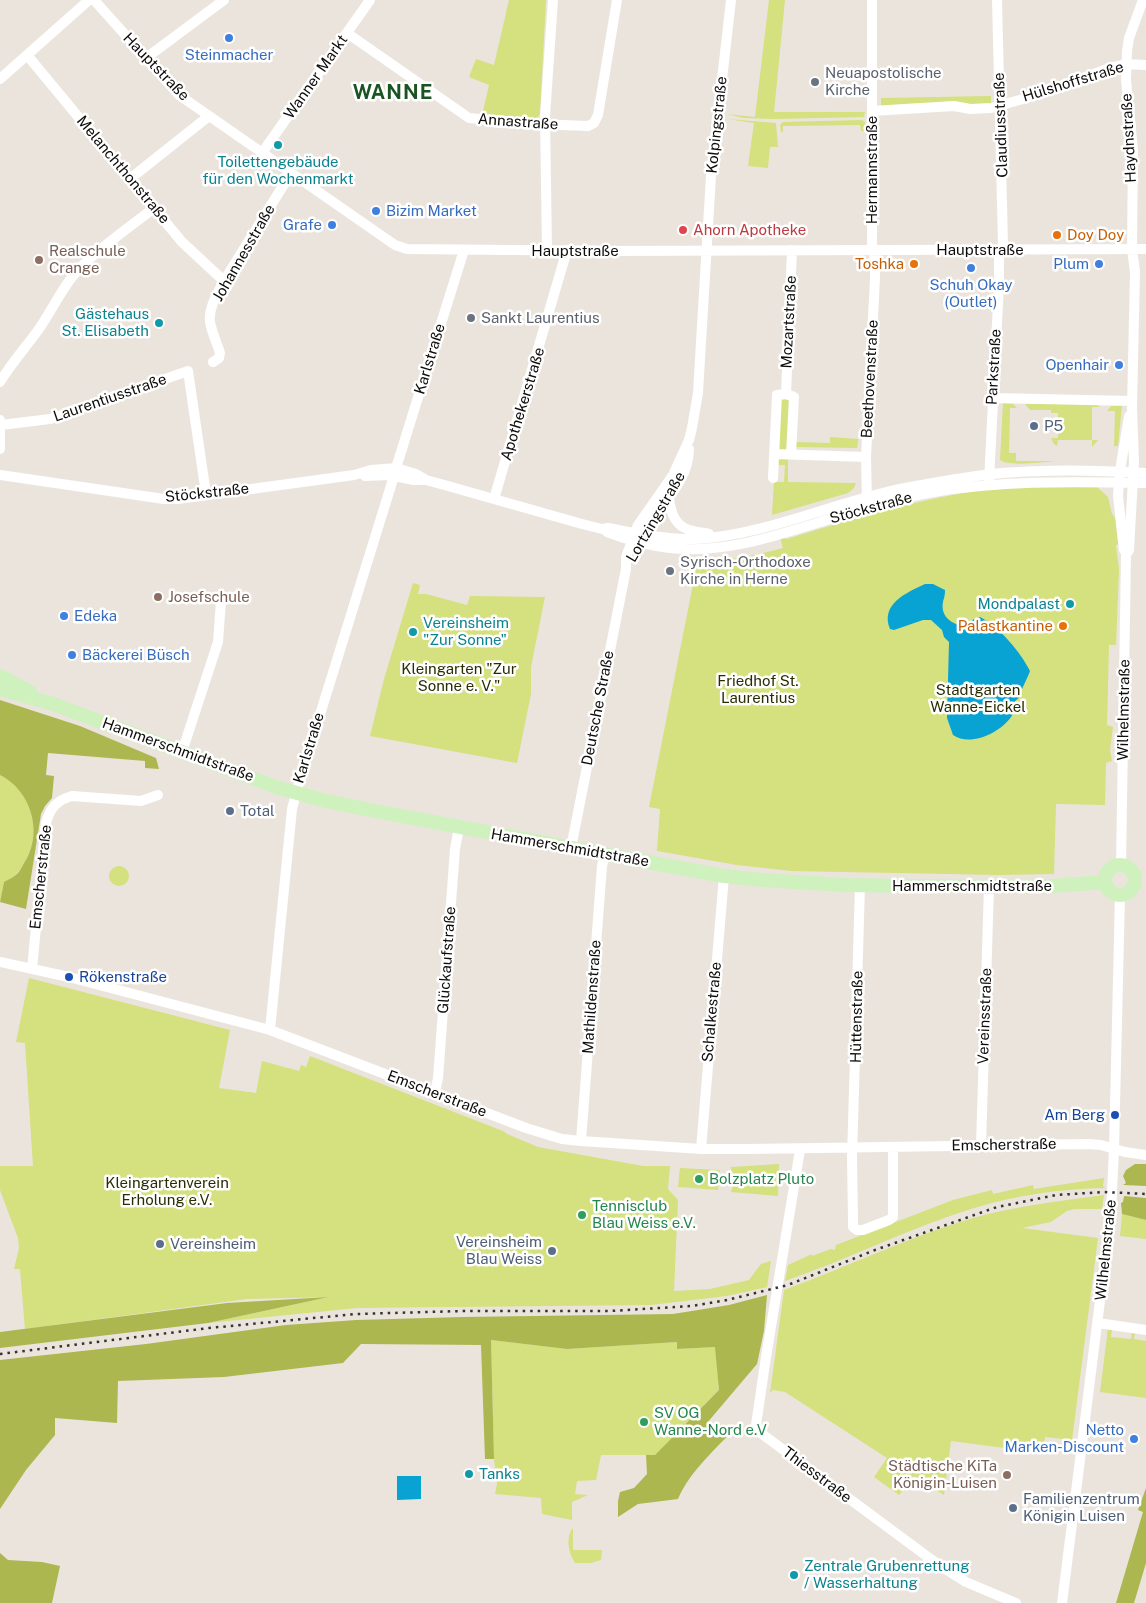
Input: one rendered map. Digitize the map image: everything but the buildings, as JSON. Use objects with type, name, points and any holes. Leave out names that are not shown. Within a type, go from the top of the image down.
[{"type":"main road","name":"Hammerschmidtstraße","points":[[0,676],[52,704]]},
{"type":"main road","name":"Hammerschmidtstraße","points":[[0,689],[52,704],[296,793],[322,800],[724,876],[802,884],[860,885],[1038,887],[1106,882]]},
{"type":"main road","points":[[1121,865],[1132,870],[1141,881],[1131,891],[1120,895],[1110,891],[1106,882],[1109,870],[1121,865]]},
{"type":"street","points":[[0,79],[89,0]]},
{"type":"street","name":"Hauptstraße","points":[[94,0],[179,95],[395,245],[416,250],[874,251],[1146,249]]},
{"type":"street","points":[[146,58],[224,0]]},
{"type":"street","name":"Wanner Markt","points":[[262,153],[370,0]]},
{"type":"street","points":[[547,250],[545,124],[553,0]]},
{"type":"street","name":"Annastraße","points":[[347,34],[465,117],[481,120],[588,126],[594,123],[598,116],[617,0]]},
{"type":"street","name":"Kolpingstraße","points":[[706,250],[714,150],[731,0]]},
{"type":"street","name":"Hermannstraße","points":[[872,0],[872,224],[874,251]]},
{"type":"street","name":"Claudiusstraße","points":[[997,0],[1003,210],[1003,244],[1001,250]]},
{"type":"street","name":"Haydnstraße","points":[[1132,249],[1133,150],[1126,64],[1127,45],[1143,0]]},
{"type":"street","name":"Melanchthonstraße","points":[[27,55],[182,242],[224,281]]},
{"type":"street","name":"Hülshoffstraße","points":[[872,111],[954,106],[970,109],[991,108],[1104,70],[1126,64],[1146,65]]},
{"type":"street","points":[[130,178],[209,116]]},
{"type":"street","name":"Johannesstraße","points":[[213,362],[219,358],[220,353],[210,321],[212,308],[224,281],[291,173]]},
{"type":"street","points":[[0,382],[38,330],[75,274],[85,263],[154,208]]},
{"type":"street","name":"Wilhelmstraße","points":[[1126,556],[1129,550],[1134,435],[1132,405],[1135,272],[1132,249]]},
{"type":"street","name":"Karlstraße","points":[[270,1030],[290,824],[296,793],[464,250]]},
{"type":"street","name":"Apothekerstraße","points":[[494,499],[567,250]]},
{"type":"street","name":"Lortzingstraße","points":[[637,537],[669,498],[686,467],[698,393],[706,250]]},
{"type":"street","name":"Mozartstraße","points":[[786,394],[792,250]]},
{"type":"street","name":"Parkstraße","points":[[989,480],[999,257],[1001,250]]},
{"type":"street","name":"Beethovenstraße","points":[[867,503],[866,457],[875,278],[874,251]]},
{"type":"street","name":"Laurentiusstraße","points":[[0,423],[50,419],[188,371],[206,494]]},
{"type":"street","name":"Mozartstraße","points":[[774,454],[777,395],[786,394],[794,397],[791,454]]},
{"type":"street","points":[[992,398],[1016,400],[1024,398],[1104,400],[1132,405]]},
{"type":"street","name":"Wilhelmstraße","points":[[1121,865],[1126,556],[1121,527],[1118,482],[1132,405]]},
{"type":"street","points":[[0,423],[0,450]]},
{"type":"street","name":"Lortzingstraße","points":[[626,568],[637,537],[640,519],[673,475],[689,440]]},
{"type":"street","points":[[773,478],[774,454],[866,457]]},
{"type":"street","name":"Stöckstraße","points":[[0,475],[164,499],[354,475],[369,477],[395,472],[416,474],[426,480],[602,529],[608,528],[658,546],[683,550],[722,547],[776,535],[904,489],[1058,470],[1120,471],[1146,483]]},
{"type":"street","name":"Stöckstraße","points":[[989,480],[1118,482],[1146,472]]},
{"type":"street","name":"Stöckstraße","points":[[669,498],[671,514],[677,522],[685,528],[714,537]]},
{"type":"street","name":"Stöckstraße","points":[[637,537],[681,539],[714,537],[867,503]]},
{"type":"street","name":"Deutsche Straße","points":[[571,848],[626,568]]},
{"type":"street","points":[[182,752],[218,642],[221,601]]},
{"type":"street","name":"Emscherstraße","points":[[32,969],[46,823],[52,808],[62,798],[72,796],[141,801],[158,795]]},
{"type":"street","name":"Glückaufstraße","points":[[435,1092],[438,1078],[455,849],[459,827]]},
{"type":"street","name":"Mathildenstraße","points":[[581,1141],[602,866],[605,854]]},
{"type":"street","name":"Schalkestraße","points":[[701,1149],[724,876]]},
{"type":"street","name":"Hüttenstraße","points":[[853,1148],[860,885]]},
{"type":"street","name":"Vereinsstraße","points":[[981,1145],[989,887]]},
{"type":"street","name":"Wilhelmstraße","points":[[1062,1603],[1110,1222],[1114,1148],[1120,895]]},
{"type":"street","name":"Emscherstraße","points":[[0,962],[69,977],[270,1030],[562,1139],[701,1149],[800,1150],[1089,1144],[1114,1148]]},
{"type":"street","points":[[853,1148],[853,1222],[855,1229],[860,1230],[890,1220],[893,1217],[893,1148]]},
{"type":"street","points":[[1114,1148],[1125,1152],[1146,1155]]},
{"type":"street","name":"Thiesstraße","points":[[800,1150],[766,1357],[756,1425],[758,1431],[936,1563],[966,1582],[1016,1603]]},
{"type":"street","points":[[1098,1323],[1146,1330]]},
{"type":"green space","points":[[509,0],[546,0],[540,113],[536,118],[482,115],[489,85],[469,77],[476,59],[494,65]]},
{"type":"green space","points":[[769,0],[785,0],[774,112],[865,112],[864,117],[773,119],[744,118],[727,114],[755,117]]},
{"type":"green space","points":[[991,96],[991,105],[970,105],[967,103],[901,104],[898,107],[881,107],[881,98]]},
{"type":"green space","points":[[727,119],[776,123],[778,147],[770,147],[768,168],[748,166],[754,123]]},
{"type":"green space","points":[[862,120],[865,122],[865,131],[861,131],[860,125],[783,126],[783,132],[781,132],[780,125],[783,122]]},
{"type":"green space","points":[[781,400],[789,400],[789,449],[781,451],[777,447]]},
{"type":"green space","points":[[1099,402],[1099,407],[1092,407],[1092,440],[1058,440],[1057,446],[1051,438],[1058,438],[1058,413],[1051,413],[1051,410],[1030,410],[1025,404]]},
{"type":"green space","points":[[1003,403],[1013,404],[1017,408],[1010,408],[1009,453],[1016,453],[1016,461],[1056,461],[1019,464],[1000,460]]},
{"type":"green space","points":[[1122,405],[1118,446],[1114,446],[1115,411],[1107,411],[1111,406]]},
{"type":"green space","points":[[830,437],[858,439],[857,448],[795,447],[795,442],[830,443]]},
{"type":"green space","points":[[1092,440],[1098,440],[1092,447]]},
{"type":"green space","points":[[788,458],[788,482],[856,483],[854,488],[848,493],[772,515],[774,482],[784,482],[785,465],[778,465],[777,459]]},
{"type":"green space","name":"Stadtgarten Wanne-Eickel","points":[[1008,486],[1097,487],[1108,497],[1112,514],[1115,518],[1119,569],[1116,645],[1109,645],[1107,725],[1113,727],[1110,750],[1112,761],[1106,763],[1105,805],[1056,804],[1054,874],[1000,875],[791,871],[737,865],[657,851],[660,809],[649,807],[698,559],[731,559],[761,554],[783,548],[780,537],[787,539],[924,501]]},
{"type":"green space","name":"Kleingarten \"Zur Sonne e. V.\"","points":[[413,583],[420,585],[418,594],[426,594],[467,605],[470,596],[545,597],[531,667],[531,694],[517,763],[370,736],[384,679]]},
{"type":"green space","points":[[0,700],[80,726],[156,758],[159,769],[145,768],[145,761],[48,753],[46,775],[54,776],[52,798],[41,814],[26,909],[0,902],[4,882],[18,873],[26,860],[31,848],[33,824],[31,812],[19,790],[0,775]]},
{"type":"green space","points":[[0,775],[19,790],[26,801],[31,812],[33,836],[31,848],[21,869],[4,882],[0,902]]},
{"type":"green space","points":[[119,866],[126,869],[129,876],[126,883],[119,886],[112,883],[109,876],[112,869]]},
{"type":"green space","name":"Kleingartenverein Erholung e.V.","points":[[29,978],[230,1030],[219,1088],[256,1093],[262,1061],[299,1071],[301,1065],[306,1067],[310,1056],[503,1131],[538,1147],[643,1166],[670,1166],[668,1189],[678,1200],[674,1291],[710,1289],[749,1280],[761,1264],[771,1261],[767,1287],[727,1296],[651,1305],[357,1308],[208,1323],[330,1297],[247,1299],[25,1329],[20,1269],[14,1269],[19,1248],[18,1238],[0,1190],[0,1166],[33,1166],[25,1043],[16,1042]]},
{"type":"green space","points":[[779,1164],[778,1196],[731,1192],[733,1185],[731,1167]]},
{"type":"green space","points":[[1135,1164],[1146,1164],[1146,1186],[1123,1185],[1126,1183],[1123,1176],[1126,1170]]},
{"type":"green space","name":"Bolzplatz Pluto","points":[[680,1168],[720,1170],[718,1190],[678,1187]]},
{"type":"green space","points":[[1104,1178],[1103,1186],[1105,1188],[1039,1194],[974,1208],[785,1281],[788,1265],[812,1254],[812,1256],[831,1249],[835,1250],[836,1245],[953,1200],[992,1190],[993,1194],[1033,1185],[1034,1189]]},
{"type":"green space","points":[[1104,1195],[1102,1209],[1074,1209],[1067,1211],[1051,1222],[1022,1228],[1098,1238],[1072,1440],[1045,1437],[1043,1453],[951,1441],[944,1495],[914,1476],[899,1495],[874,1477],[887,1458],[785,1392],[773,1390],[770,1393],[784,1290],[925,1234],[973,1218],[1022,1207]]},
{"type":"green space","points":[[1124,1196],[1146,1198],[1146,1220],[1122,1214],[1121,1203]]},
{"type":"green space","points":[[1122,1214],[1146,1220],[1146,1239],[1120,1236]]},
{"type":"green space","points":[[767,1295],[764,1331],[757,1364],[707,1423],[736,1427],[696,1470],[678,1499],[638,1504],[618,1517],[620,1492],[634,1488],[647,1474],[646,1455],[655,1455],[719,1390],[715,1347],[677,1349],[677,1342],[567,1349],[491,1340],[494,1459],[485,1459],[481,1345],[361,1344],[343,1363],[224,1377],[118,1381],[117,1423],[55,1418],[55,1435],[26,1470],[0,1509],[0,1360],[146,1344],[286,1325],[356,1320],[673,1314],[729,1305]]},
{"type":"green space","points":[[329,1297],[208,1323],[0,1348],[0,1332],[227,1303]]},
{"type":"green space","points":[[1108,1328],[1112,1329],[1111,1337],[1131,1339],[1132,1332],[1135,1332],[1134,1339],[1146,1341],[1146,1398],[1100,1392]]},
{"type":"green space","points":[[491,1340],[567,1349],[677,1342],[677,1349],[716,1347],[719,1390],[655,1455],[601,1455],[596,1480],[577,1481],[575,1494],[588,1495],[572,1502],[572,1520],[542,1514],[541,1498],[495,1494],[497,1484],[494,1459]]},
{"type":"green space","points":[[1146,1488],[1146,1563],[1134,1603],[1116,1603],[1143,1512],[1138,1510]]},
{"type":"green space","points":[[573,1528],[573,1550],[602,1550],[601,1560],[591,1563],[575,1563],[569,1545],[569,1536]]},
{"type":"green space","points":[[0,1553],[8,1560],[42,1562],[60,1566],[52,1603],[0,1603]]},
{"type":"water","points":[[925,584],[933,584],[945,590],[943,612],[948,619],[956,624],[965,626],[980,617],[987,621],[1009,641],[1030,671],[1021,696],[1014,702],[1011,717],[992,733],[968,740],[953,735],[947,718],[949,642],[944,637],[942,630],[931,620],[923,620],[894,630],[890,629],[888,620],[892,606],[910,591]]},
{"type":"water","points":[[397,1476],[421,1476],[421,1499],[397,1500]]},
{"type":"railway","points":[[0,1354],[209,1328],[356,1314],[463,1311],[610,1311],[692,1306],[727,1300],[788,1285],[875,1250],[997,1207],[1056,1195],[1104,1192],[1146,1194]]},
{"type":"place","name":"Steinmacher","points":[[229,38]]},
{"type":"place","name":"Neuapostolische Kirche","points":[[815,82]]},
{"type":"place","name":"Toilettengebäude für den Wochenmarkt","points":[[278,145]]},
{"type":"place","name":"Bizim Market","points":[[376,211]]},
{"type":"place","name":"Grafe","points":[[332,225]]},
{"type":"place","name":"Ahorn Apotheke","points":[[683,230]]},
{"type":"place","name":"Doy Doy","points":[[1057,235]]},
{"type":"place","name":"Realschule Crange","points":[[39,260]]},
{"type":"place","name":"Toshka","points":[[914,264]]},
{"type":"place","name":"Plum","points":[[1099,264]]},
{"type":"place","name":"Schuh Okay (Outlet)","points":[[971,268]]},
{"type":"place","name":"Sankt Laurentius","points":[[471,318]]},
{"type":"place","name":"Gästehaus St. Elisabeth","points":[[159,323]]},
{"type":"place","name":"Openhair","points":[[1119,365]]},
{"type":"place","name":"P5","points":[[1034,426]]},
{"type":"place","name":"Syrisch-Orthodoxe Kirche in Herne","points":[[670,571]]},
{"type":"place","name":"Josefschule","points":[[158,597]]},
{"type":"place","name":"Mondpalast","points":[[1070,604]]},
{"type":"place","name":"Edeka","points":[[64,616]]},
{"type":"place","name":"Palastkantine","points":[[1063,626]]},
{"type":"place","name":"Vereinsheim \"Zur Sonne\"","points":[[413,632]]},
{"type":"place","name":"Bäckerei Büsch","points":[[72,655]]},
{"type":"place","name":"Total","points":[[230,811]]},
{"type":"place","name":"Rökenstraße","points":[[69,977]]},
{"type":"place","name":"Am Berg","points":[[1115,1115]]},
{"type":"place","name":"Bolzplatz Pluto","points":[[699,1179]]},
{"type":"place","name":"Tennisclub Blau Weiss e.V.","points":[[582,1215]]},
{"type":"place","name":"Vereinsheim","points":[[160,1244]]},
{"type":"place","name":"Vereinsheim Blau Weiss","points":[[552,1251]]},
{"type":"place","name":"SV OG Wanne-Nord e.V","points":[[644,1422]]},
{"type":"place","name":"Netto Marken-Discount","points":[[1134,1439]]},
{"type":"place","name":"Tanks","points":[[469,1474]]},
{"type":"place","name":"Städtische KiTa Königin-Luisen","points":[[1007,1475]]},
{"type":"place","name":"Familienzentrum Königin Luisen","points":[[1013,1508]]},
{"type":"place","name":"Zentrale Grubenrettung / Wasserhaltung","points":[[794,1575]]},
{"type":"district","name":"WANNE","points":[[393,93]]},
{"type":"park label","name":"Friedhof St. Laurentius","points":[[758,690]]}]
